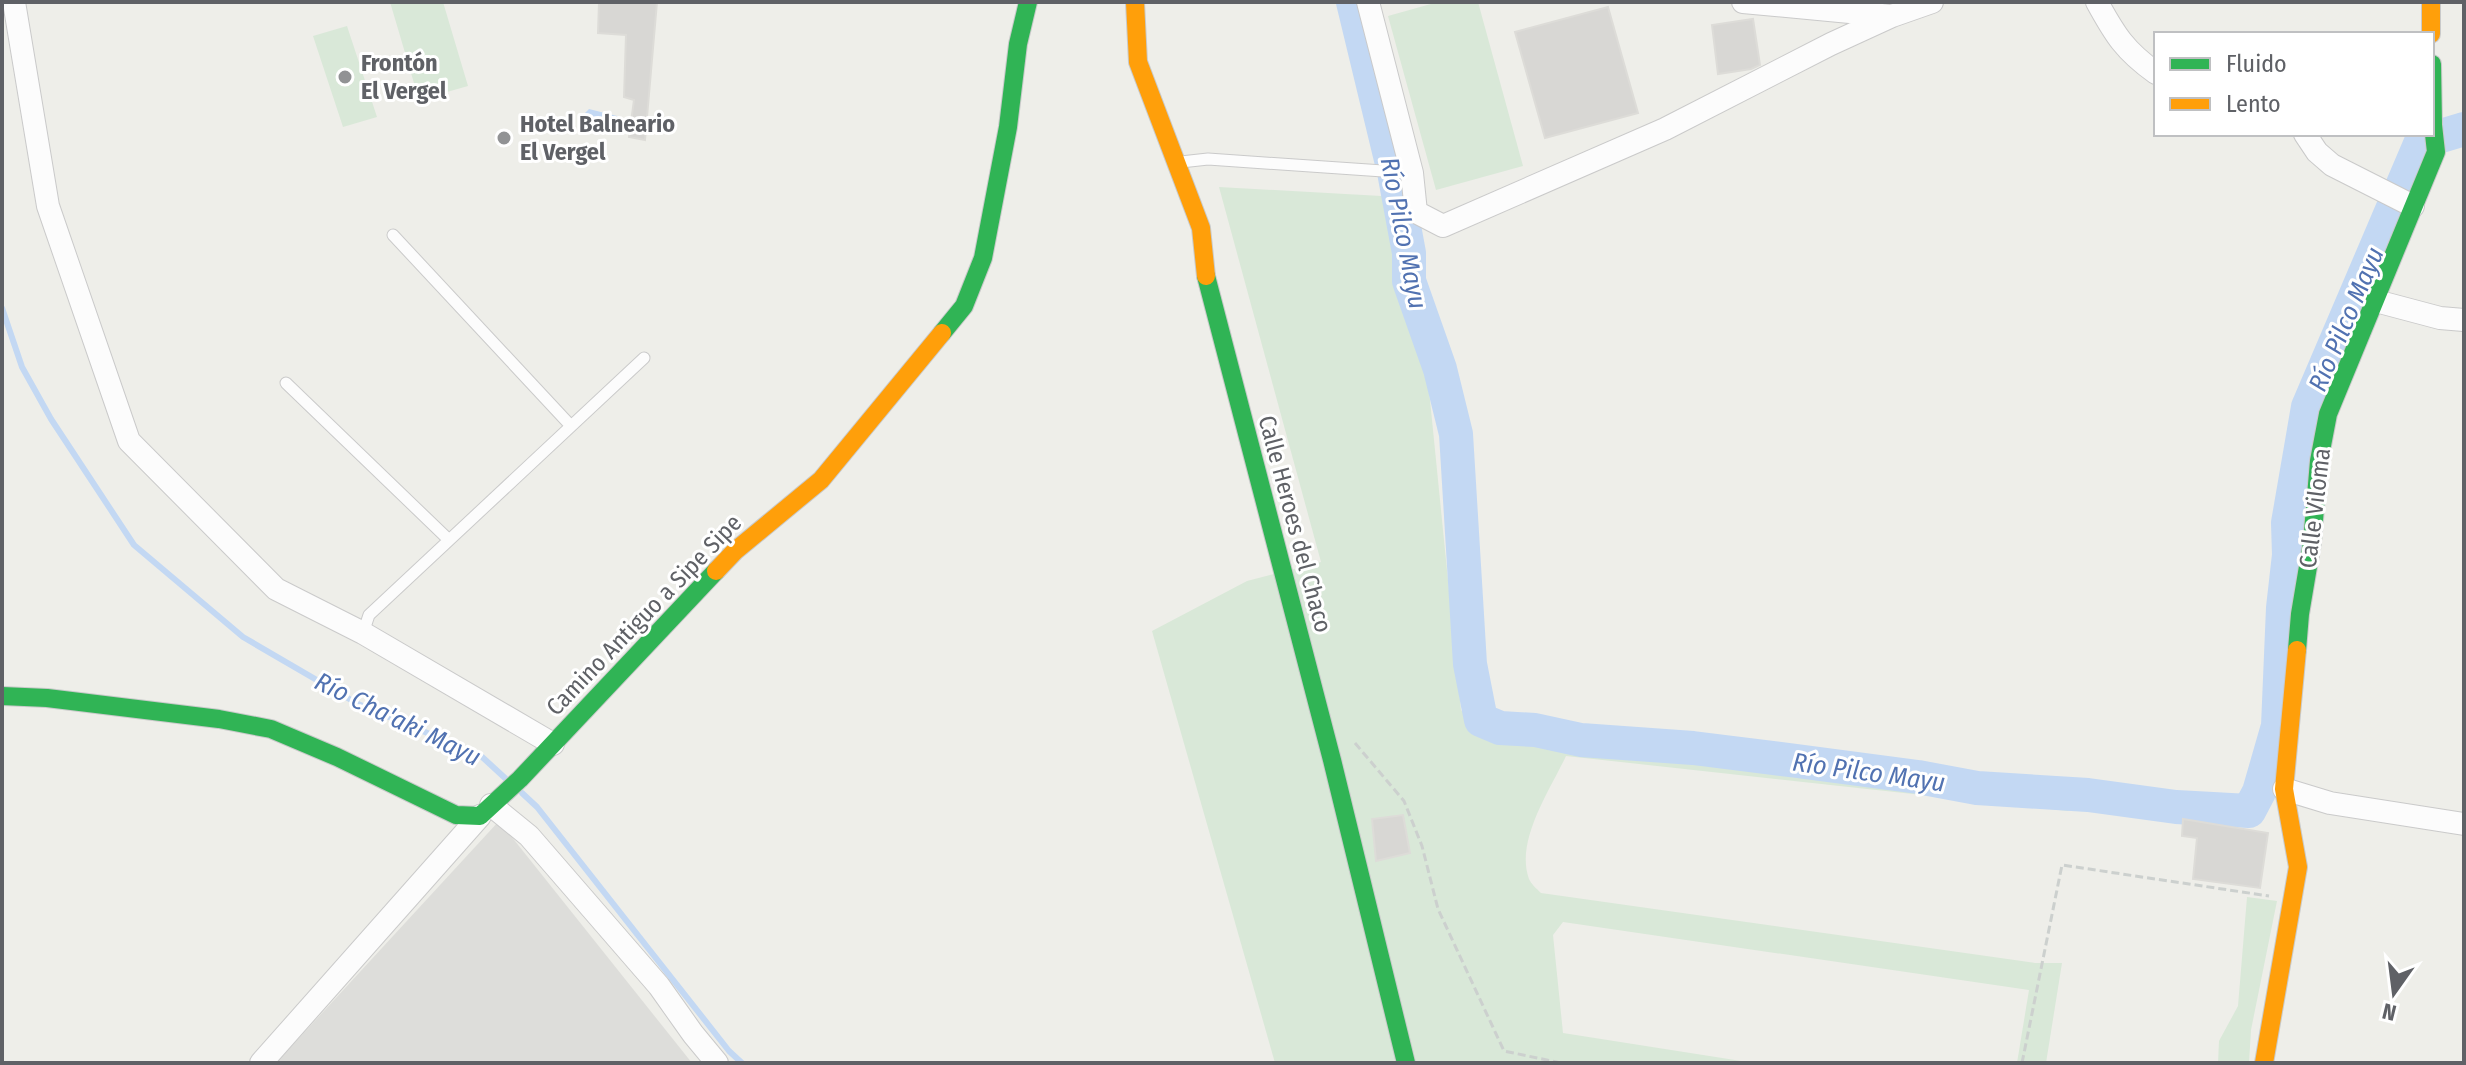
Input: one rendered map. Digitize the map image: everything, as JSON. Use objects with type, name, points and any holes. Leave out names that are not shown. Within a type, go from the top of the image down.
[{"type":"street","points":[[14,2],[48,206],[129,441],[276,589],[363,633],[553,744]]},
{"type":"street","name":"Camino Antiguo a Sipe Sipe","points":[[489,806],[520,779],[735,551],[821,480],[964,306],[983,258],[1008,127],[1018,44],[1028,2]]},
{"type":"street","name":"Calle Heroes del Chaco","points":[[1135,2],[1138,62],[1201,228],[1204,270],[1325,734],[1406,1063]]},
{"type":"street","points":[[1368,2],[1412,173],[1416,212],[1443,226],[1665,129],[1831,44],[1892,16],[1932,2]]},
{"type":"street","points":[[1743,2],[1892,16]]},
{"type":"street","points":[[2097,2],[2117,38],[2136,59],[2154,72]]},
{"type":"street","points":[[2431,2],[2431,32]]},
{"type":"street","name":"Calle Viloma","points":[[2264,1063],[2298,867],[2284,789],[2300,614],[2312,543],[2319,461],[2328,414],[2376,301],[2410,205],[2436,152],[2434,134]]},
{"type":"street","points":[[2306,136],[2317,152],[2332,165],[2410,205]]},
{"type":"street","points":[[2376,301],[2440,318],[2464,320]]},
{"type":"street","points":[[2,696],[47,698],[219,719],[271,729],[337,757],[456,815],[489,806]]},
{"type":"street","points":[[2284,789],[2330,803],[2464,824]]},
{"type":"street","points":[[261,1063],[489,806]]},
{"type":"street","points":[[489,806],[529,836],[659,986],[717,1063]]},
{"type":"lane","points":[[1177,162],[1208,159],[1412,173]]},
{"type":"lane","points":[[393,235],[571,426]]},
{"type":"lane","points":[[363,633],[369,615],[644,358]]},
{"type":"lane","points":[[286,383],[449,540]]},
{"type":"path","points":[[1350,736],[1404,801],[1422,846],[1438,909],[1504,1051],[1561,1063]]},
{"type":"path","points":[[2022,1063],[2062,865],[2292,899]]},
{"type":"shaded area","points":[[499,821],[692,1063],[276,1063]]},
{"type":"green space","points":[[390,2],[443,2],[468,86],[419,100]]},
{"type":"green space","points":[[1438,2],[1478,2],[1523,166],[1436,190],[1388,16]]},
{"type":"green space","name":"Frontón El Vergel","points":[[347,26],[377,117],[343,127],[313,36]]},
{"type":"green space","points":[[1219,187],[1399,197],[1430,400],[1461,710],[1472,722],[1581,740],[1693,748],[1918,777],[1977,788],[2088,795],[2068,811],[1566,756],[1530,832],[1526,864],[1534,886],[1541,893],[2035,963],[2062,963],[2046,1063],[2017,1063],[2029,990],[1563,922],[1553,935],[1563,1033],[1754,1063],[1275,1063],[1152,631],[1247,581],[1321,562]]},
{"type":"green space","points":[[2247,897],[2277,901],[2251,1030],[2249,1063],[2218,1063],[2219,1041],[2238,1006]]},
{"type":"water","points":[[589,109],[621,117],[625,124],[623,130],[618,134],[586,126],[583,115]]},
{"type":"building","points":[[599,2],[657,2],[645,140],[629,137],[634,100],[624,97],[626,35],[598,33]]},
{"type":"building","points":[[1608,7],[1638,113],[1545,138],[1515,32]]},
{"type":"building","points":[[1753,19],[1760,65],[1718,74],[1712,25]]},
{"type":"building","points":[[1403,815],[1410,853],[1376,861],[1372,819]]},
{"type":"building","points":[[2183,819],[2268,833],[2260,888],[2193,879],[2197,838],[2182,836]]},
{"type":"waterway","name":"Río Pilco Mayu","points":[[1353,2],[1394,172],[1409,253],[1409,281],[1440,369],[1456,434],[1470,664],[1481,720],[1500,728],[1535,730],[1581,740],[1693,748],[1918,777],[1977,788],[2249,811],[2259,792],[2278,726],[2283,608],[2289,555],[2288,523],[2308,407],[2421,142],[2464,129]]},
{"type":"waterway","name":"Río Cha'aki Mayu","points":[[2,308],[22,367],[51,419],[134,545],[243,637],[358,704],[480,755],[505,778]]},
{"type":"waterway","name":"Río Cha'aki Mayu","points":[[522,793],[537,807],[729,1051],[742,1063]]},
{"type":"traffic: fast","points":[[942,333],[964,306],[983,258],[1008,127],[1018,44],[1028,2]]},
{"type":"traffic: fast","points":[[2297,650],[2312,543],[2319,461],[2328,414],[2436,152],[2434,134]]},
{"type":"traffic: fast","points":[[1206,276],[1332,760],[1406,1063]]},
{"type":"traffic: fast","points":[[2,696],[47,698],[219,719],[271,729],[337,757],[456,815],[480,816],[520,779],[716,571]]},
{"type":"traffic: slow","points":[[1135,2],[1138,62],[1201,228],[1206,276]]},
{"type":"traffic: slow","points":[[2431,2],[2431,32]]},
{"type":"traffic: slow","points":[[716,571],[735,551],[821,480],[942,333]]},
{"type":"traffic: slow","points":[[2264,1063],[2298,867],[2284,789],[2297,650]]},
{"type":"place","name":"Frontón El Vergel","points":[[345,77]]},
{"type":"place","name":"Hotel Balneario El Vergel","points":[[504,138]]}]
